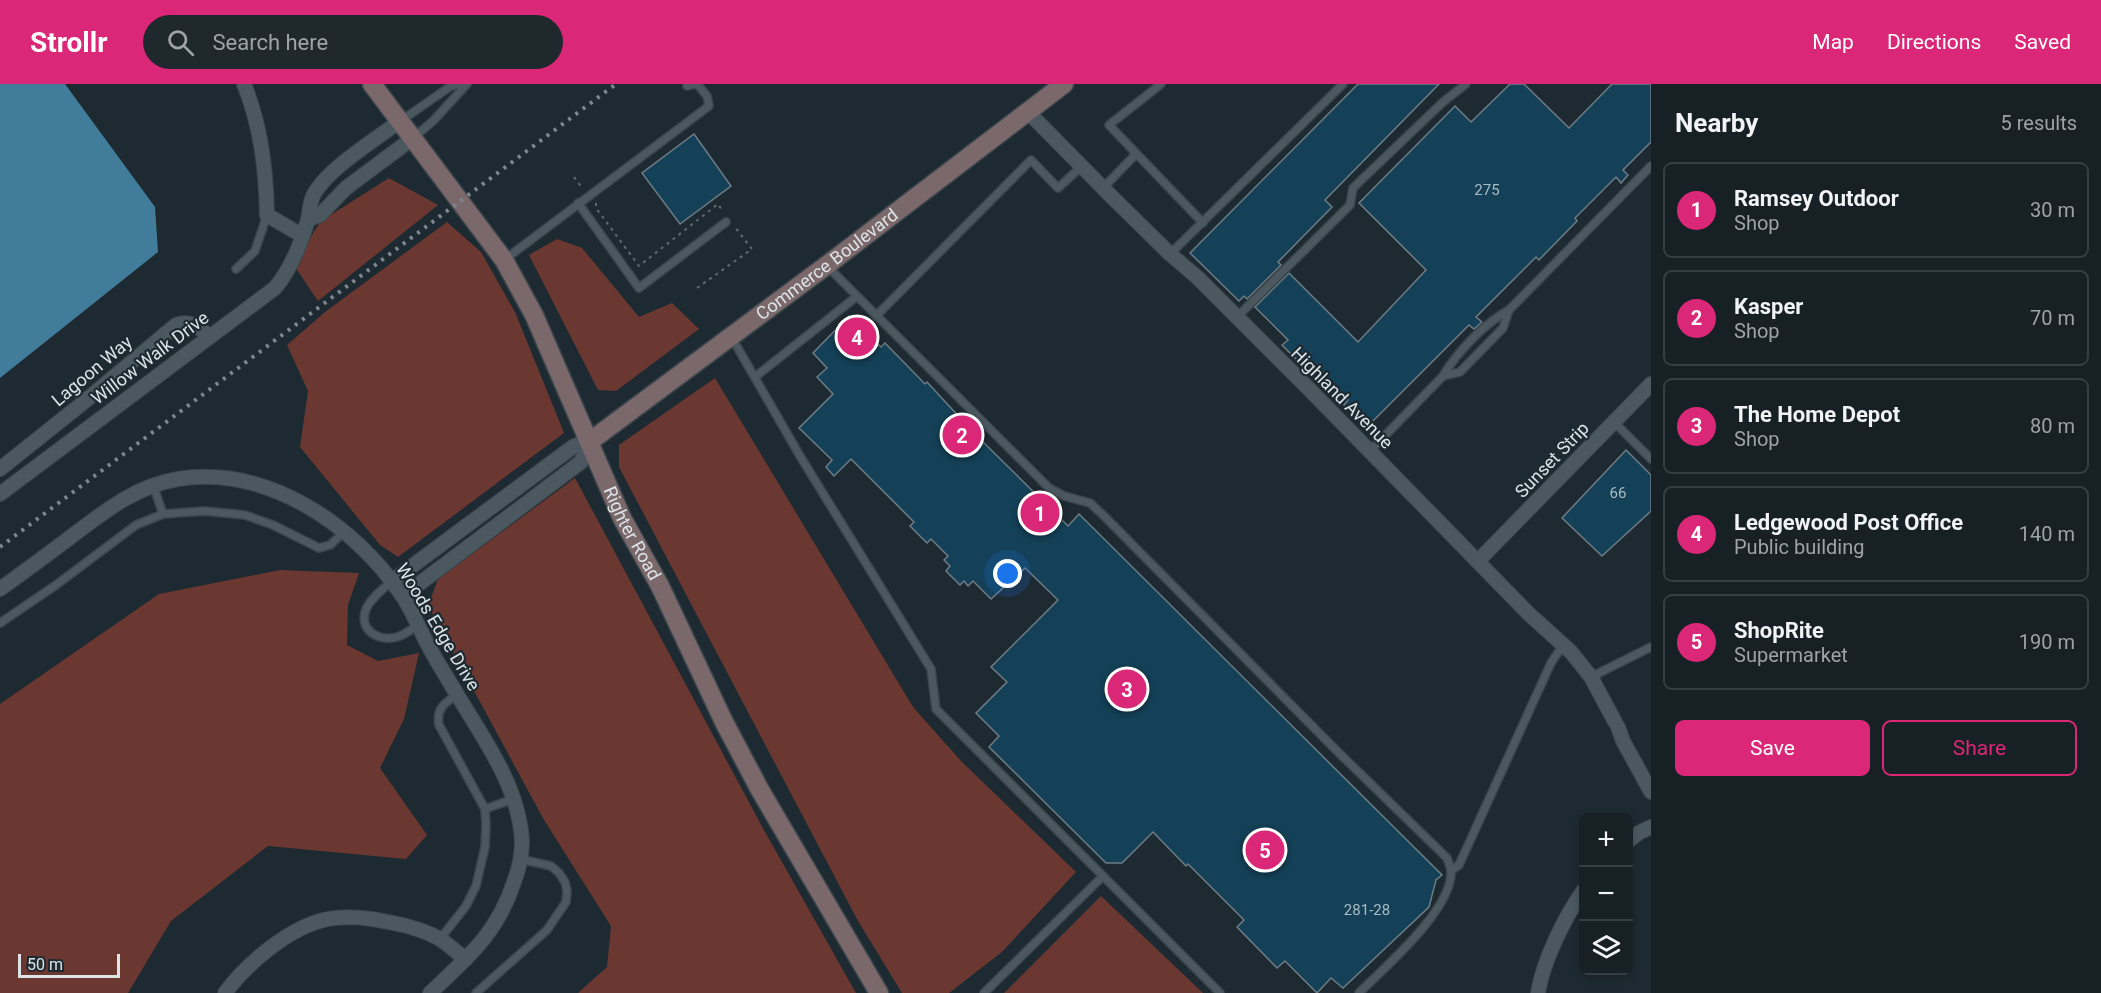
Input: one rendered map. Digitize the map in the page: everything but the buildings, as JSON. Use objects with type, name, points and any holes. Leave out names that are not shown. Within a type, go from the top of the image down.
[{"type":"street","points":[[244,84],[254,108],[265,166],[267,215],[303,236]]},
{"type":"street","name":"Righter Road","points":[[372,84],[504,260],[534,315],[622,518],[660,586],[724,722],[760,790],[879,993]]},
{"type":"street","name":"Commerce Boulevard","points":[[392,581],[574,446],[589,442],[826,266],[1064,84]]},
{"type":"street","name":"Highland Avenue","points":[[1028,112],[1081,167],[1237,317],[1578,660],[1591,677],[1651,792]]},
{"type":"street","name":"Willow Walk Drive","points":[[0,494],[275,288],[288,272],[303,236],[309,219],[309,208],[318,188],[338,168],[400,121]]},
{"type":"street","points":[[309,219],[320,215],[346,188],[413,138]]},
{"type":"street","name":"Lagoon Way","points":[[0,469],[80,406],[176,325],[190,323],[200,327],[208,337]]},
{"type":"street","name":"Sunset Strip","points":[[1478,561],[1651,384]]},
{"type":"street","name":"Commerce Boulevard","points":[[403,596],[581,462],[589,442]]},
{"type":"street","name":"Woods Edge Drive","points":[[0,589],[115,504],[153,485],[189,478],[226,479],[245,483],[266,488],[305,505],[344,532],[381,566],[403,596],[457,695],[505,776],[513,799],[522,842],[519,868],[510,896],[496,924],[482,944],[430,993]]},
{"type":"street","points":[[1633,838],[1651,826]]},
{"type":"street","points":[[1538,993],[1549,954],[1579,899]]},
{"type":"street","points":[[225,993],[269,948],[307,926],[328,919],[375,919],[411,927],[440,939],[466,959]]},
{"type":"lane","points":[[400,121],[451,86],[460,84]]},
{"type":"lane","points":[[413,138],[434,121],[467,84]]},
{"type":"lane","points":[[1161,84],[1109,125],[1203,223]]},
{"type":"lane","points":[[1170,254],[1343,84]]},
{"type":"lane","points":[[1237,317],[1350,205],[1353,188],[1443,102],[1466,84]]},
{"type":"lane","points":[[504,260],[709,106],[707,96],[693,85]]},
{"type":"lane","points":[[1103,188],[1136,154]]},
{"type":"lane","points":[[876,316],[1031,160],[1058,188],[1081,167]]},
{"type":"lane","points":[[1370,451],[1443,376],[1451,362],[1495,317],[1509,310],[1651,166]]},
{"type":"lane","points":[[578,203],[639,288],[729,222]]},
{"type":"lane","points":[[236,269],[255,251],[267,215]]},
{"type":"lane","points":[[826,266],[1049,488],[1064,496],[1089,503],[1103,515],[1338,753],[1447,858],[1451,872],[1448,887],[1437,912],[1359,993]]},
{"type":"lane","points":[[755,378],[856,297]]},
{"type":"lane","points":[[1443,376],[1460,372],[1503,328],[1509,310]]},
{"type":"lane","points":[[730,336],[800,456],[931,669],[936,709],[1220,993]]},
{"type":"lane","points":[[1614,422],[1651,459]]},
{"type":"lane","points":[[153,485],[163,514]]},
{"type":"lane","points":[[0,623],[56,585],[136,525],[163,514],[205,511],[245,515],[273,525],[319,548],[330,545],[344,532]]},
{"type":"lane","points":[[392,581],[373,599],[366,610],[367,629],[373,635],[384,638],[398,637],[418,626]]},
{"type":"lane","points":[[1451,872],[1459,865],[1551,663],[1563,645]]},
{"type":"lane","points":[[1591,677],[1651,647]]},
{"type":"lane","points":[[440,939],[466,906],[476,886],[485,846],[485,809],[439,725],[437,716],[439,709],[457,695]]},
{"type":"lane","points":[[485,809],[513,799]]},
{"type":"lane","points":[[476,993],[547,930],[566,902],[565,882],[559,873],[551,866],[520,859]]},
{"type":"lane","points":[[984,993],[1103,876]]},
{"type":"path","points":[[596,202],[596,208],[639,266],[718,204],[724,213]]},
{"type":"path","points":[[698,288],[752,249],[729,222]]},
{"type":"shaded area","points":[[389,178],[438,205],[318,301],[293,264],[321,221]]},
{"type":"shaded area","points":[[447,222],[481,252],[515,312],[564,433],[398,557],[380,545],[300,447],[308,391],[287,345],[325,312]]},
{"type":"shaded area","points":[[557,239],[582,248],[639,317],[672,303],[699,329],[616,391],[598,390],[529,255]]},
{"type":"shaded area","points":[[715,378],[913,707],[961,761],[1076,872],[1002,952],[949,993],[902,993],[858,921],[619,467],[619,445]]},
{"type":"shaded area","points":[[575,478],[765,832],[856,993],[578,993],[607,967],[611,926],[544,820],[428,606],[438,579]]},
{"type":"shaded area","points":[[280,570],[359,573],[348,605],[347,645],[378,661],[419,653],[404,719],[380,768],[427,835],[406,859],[268,846],[171,921],[128,993],[0,993],[0,704],[159,594]]},
{"type":"shaded area","points":[[1101,896],[1203,993],[1004,993]]},
{"type":"water","points":[[0,84],[65,84],[155,207],[158,252],[0,378]]},
{"type":"railway","points":[[0,547],[616,84]]},
{"type":"place","name":"Ledgewood Post Office","points":[[857,337]]},
{"type":"place","name":"Kasper","points":[[962,435]]},
{"type":"place","name":"Ramsey Outdoor","points":[[1040,513]]},
{"type":"place","name":"The Home Depot","points":[[1127,689]]},
{"type":"place","name":"ShopRite","points":[[1265,850]]}]
